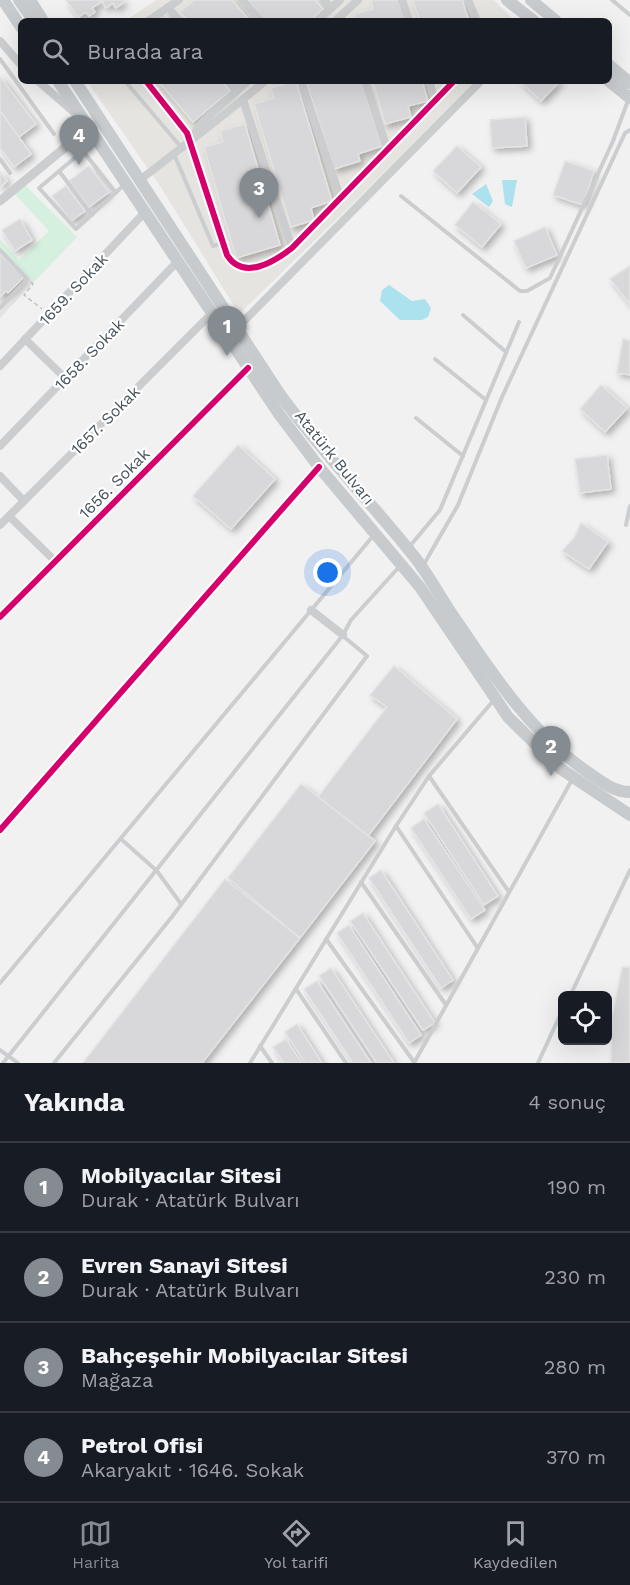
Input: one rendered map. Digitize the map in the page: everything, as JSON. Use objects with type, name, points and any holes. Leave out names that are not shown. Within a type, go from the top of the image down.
[{"type":"main road","points":[[3,0],[18,22]]},
{"type":"main road","points":[[19,0],[32,18]]},
{"type":"main road","points":[[30,0],[41,18]]},
{"type":"main road","points":[[531,0],[552,18]]},
{"type":"main road","points":[[511,3],[530,18]]},
{"type":"main road","points":[[612,68],[630,83]]},
{"type":"main road","points":[[612,83],[630,98]]},
{"type":"main road","name":"Atatürk Bulvarı","points":[[60,84],[248,368],[319,467],[402,564],[494,700],[537,747],[573,778],[630,814]]},
{"type":"main road","name":"Atatürk Bulvarı","points":[[77,84],[279,393],[310,436],[422,567],[458,623],[538,731],[573,762],[613,788],[630,792]]},
{"type":"main road","points":[[402,564],[410,552]]},
{"type":"main road","points":[[494,700],[507,690]]},
{"type":"street","points":[[152,18],[179,0]]},
{"type":"street","points":[[243,0],[258,18]]},
{"type":"street","points":[[324,0],[332,8]]},
{"type":"street","points":[[320,18],[340,0]]},
{"type":"street","points":[[340,18],[357,0]]},
{"type":"street","points":[[402,0],[408,18]]},
{"type":"street","points":[[468,0],[476,18]]},
{"type":"street","points":[[511,3],[518,18]]},
{"type":"street","points":[[168,7],[177,18]]},
{"type":"street","points":[[0,41],[18,62]]},
{"type":"street","points":[[0,201],[90,127],[42,84]]},
{"type":"street","points":[[149,84],[181,122],[190,140],[223,243],[232,263],[241,268],[263,265],[292,248],[451,84]]},
{"type":"street","points":[[232,84],[237,90]]},
{"type":"street","points":[[190,140],[202,122],[244,84]]},
{"type":"street","points":[[140,180],[190,140],[209,129],[262,84]]},
{"type":"street","points":[[302,84],[340,197]]},
{"type":"street","points":[[366,84],[387,149]]},
{"type":"street","points":[[430,84],[435,100]]},
{"type":"street","points":[[237,328],[478,84]]},
{"type":"street","points":[[243,100],[292,248]]},
{"type":"street","name":"1659. Sokak","points":[[0,366],[145,212]]},
{"type":"street","name":"1658. Sokak","points":[[0,446],[177,262]]},
{"type":"street","name":"1657. Sokak","points":[[0,525],[211,315]]},
{"type":"street","points":[[25,339],[66,378]]},
{"type":"street","name":"1656. Sokak","points":[[0,617],[248,368]]},
{"type":"street","points":[[0,830],[319,467]]},
{"type":"street","points":[[0,476],[24,501]]},
{"type":"street","points":[[9,516],[55,561]]},
{"type":"street","points":[[311,610],[343,635]]},
{"type":"lane","points":[[612,0],[630,15]]},
{"type":"lane","points":[[332,8],[337,18]]},
{"type":"lane","points":[[9,54],[0,60],[54,134]]},
{"type":"lane","points":[[128,84],[181,147]]},
{"type":"lane","points":[[237,90],[243,100]]},
{"type":"lane","points":[[401,196],[520,291],[527,291],[550,278],[613,141],[630,98]]},
{"type":"lane","points":[[90,127],[83,151],[39,188],[76,229],[126,183]]},
{"type":"lane","points":[[422,567],[458,506],[502,397],[625,133],[630,130]]},
{"type":"lane","points":[[83,151],[116,193]]},
{"type":"lane","points":[[173,154],[213,246],[223,243]]},
{"type":"lane","points":[[0,159],[10,173]]},
{"type":"lane","points":[[59,171],[92,215]]},
{"type":"lane","points":[[0,250],[27,279],[0,308]]},
{"type":"lane","points":[[463,315],[506,351]]},
{"type":"lane","points":[[410,552],[440,510],[519,322]]},
{"type":"lane","points":[[435,358],[486,400]]},
{"type":"lane","points":[[416,418],[463,456]]},
{"type":"lane","points":[[626,525],[630,506]]},
{"type":"lane","points":[[0,983],[376,533]]},
{"type":"lane","points":[[3,1063],[157,872],[343,635],[351,621],[402,564]]},
{"type":"lane","points":[[54,1063],[181,904],[367,656],[343,635]]},
{"type":"lane","points":[[250,1063],[429,776],[494,700]]},
{"type":"lane","points":[[429,776],[509,892]]},
{"type":"lane","points":[[326,939],[414,1063],[573,778]]},
{"type":"lane","points":[[396,826],[477,948]]},
{"type":"lane","points":[[121,839],[157,872],[181,904]]},
{"type":"lane","points":[[572,991],[630,870]]},
{"type":"lane","points":[[361,882],[446,1005]]},
{"type":"lane","points":[[296,989],[346,1063]]},
{"type":"lane","points":[[538,1063],[558,1020]]},
{"type":"lane","points":[[260,1046],[272,1063]]},
{"type":"lane","points":[[0,1050],[18,1063]]},
{"type":"path","points":[[33,284],[24,295],[50,315]]},
{"type":"shaded area","points":[[156,0],[494,0],[512,18],[129,18]]},
{"type":"shaded area","points":[[89,84],[472,84],[412,146],[239,314],[162,189]]},
{"type":"shaded area","points":[[0,248],[34,282],[0,318]]},
{"type":"green space","points":[[23,183],[77,237],[34,282],[0,248],[0,239],[19,260],[49,231],[12,191]]},
{"type":"water","points":[[502,180],[517,180],[512,207],[505,204]]},
{"type":"water","points":[[486,184],[493,201],[489,207],[472,194]]},
{"type":"water","points":[[389,285],[412,301],[425,299],[431,308],[428,317],[422,320],[400,320],[380,301],[382,290]]},
{"type":"building","points":[[66,0],[123,0],[124,2],[116,8],[113,3],[106,8],[102,1],[92,8],[95,12],[89,16],[86,12],[78,17]]},
{"type":"building","points":[[194,0],[232,0],[247,18],[185,18],[180,12]]},
{"type":"building","points":[[247,0],[315,0],[323,9],[313,18],[263,18]]},
{"type":"building","points":[[371,0],[399,0],[404,18],[356,18],[355,14],[373,9]]},
{"type":"building","points":[[413,0],[462,0],[468,18],[419,18]]},
{"type":"building","points":[[0,77],[36,124],[19,137],[0,111]]},
{"type":"building","points":[[161,84],[224,84],[230,91],[193,122]]},
{"type":"building","points":[[297,84],[332,201],[311,208],[314,220],[291,227],[254,104],[274,98],[271,88]]},
{"type":"building","points":[[307,84],[362,84],[382,146],[358,154],[360,161],[334,169]]},
{"type":"building","points":[[374,84],[423,84],[428,101],[408,106],[411,117],[385,124]]},
{"type":"building","points":[[523,84],[557,84],[541,101]]},
{"type":"building","points":[[0,111],[31,154],[14,167],[0,148]]},
{"type":"building","points":[[525,117],[527,146],[492,148],[490,120]]},
{"type":"building","points":[[245,124],[280,245],[236,258],[204,147],[223,142],[220,131]]},
{"type":"building","points":[[457,146],[481,167],[457,193],[433,171]]},
{"type":"building","points":[[565,161],[594,171],[583,205],[553,195]]},
{"type":"building","points":[[89,166],[109,192],[89,207],[69,181]]},
{"type":"building","points":[[0,172],[7,181],[0,187]]},
{"type":"building","points":[[66,186],[85,211],[71,221],[52,196]]},
{"type":"building","points":[[473,202],[501,224],[482,247],[455,225]]},
{"type":"building","points":[[20,219],[32,240],[15,251],[2,230]]},
{"type":"building","points":[[545,227],[557,255],[526,268],[514,241]]},
{"type":"building","points":[[0,254],[24,277],[8,293],[6,291],[0,297]]},
{"type":"building","points":[[630,266],[630,304],[610,279]]},
{"type":"building","points":[[623,339],[630,341],[630,375],[617,373]]},
{"type":"building","points":[[601,385],[627,408],[605,432],[580,409]]},
{"type":"building","points":[[238,445],[275,479],[231,529],[193,496]]},
{"type":"building","points":[[607,455],[611,489],[580,493],[575,459]]},
{"type":"building","points":[[581,523],[608,542],[589,569],[562,551],[574,538]]},
{"type":"building","points":[[394,666],[457,719],[368,836],[318,797],[387,707],[370,695]]},
{"type":"building","points":[[301,784],[375,841],[300,938],[228,878]]},
{"type":"building","points":[[438,804],[498,896],[484,905],[424,813]]},
{"type":"building","points":[[424,819],[485,910],[471,919],[411,828]]},
{"type":"building","points":[[381,870],[453,980],[441,988],[369,878]]},
{"type":"building","points":[[225,879],[300,938],[202,1063],[83,1063]]},
{"type":"building","points":[[363,913],[435,1023],[423,1030],[350,921]]},
{"type":"building","points":[[349,925],[421,1035],[409,1043],[337,933]]},
{"type":"building","points":[[622,967],[630,967],[630,1063],[611,1063],[612,1019]]},
{"type":"building","points":[[331,968],[394,1063],[377,1063],[319,976]]},
{"type":"building","points":[[317,981],[371,1063],[353,1063],[304,989]]},
{"type":"building","points":[[297,1024],[322,1063],[305,1063],[285,1032]]},
{"type":"building","points":[[286,1039],[302,1063],[284,1063],[273,1047]]},
{"type":"cycle path","points":[[148,84],[187,133],[227,255],[241,267],[250,268],[268,263],[292,248],[451,84]]},
{"type":"cycle path","points":[[0,617],[248,368]]},
{"type":"cycle path","points":[[0,830],[319,467]]},
{"type":"place","name":"Petrol Ofisi","points":[[79,165]]},
{"type":"place","name":"Bahçeşehir Mobilyacılar Sitesi","points":[[259,218]]},
{"type":"place","name":"Mobilyacılar Sitesi","points":[[227,356]]},
{"type":"place","name":"Evren Sanayi Sitesi","points":[[551,776]]}]
